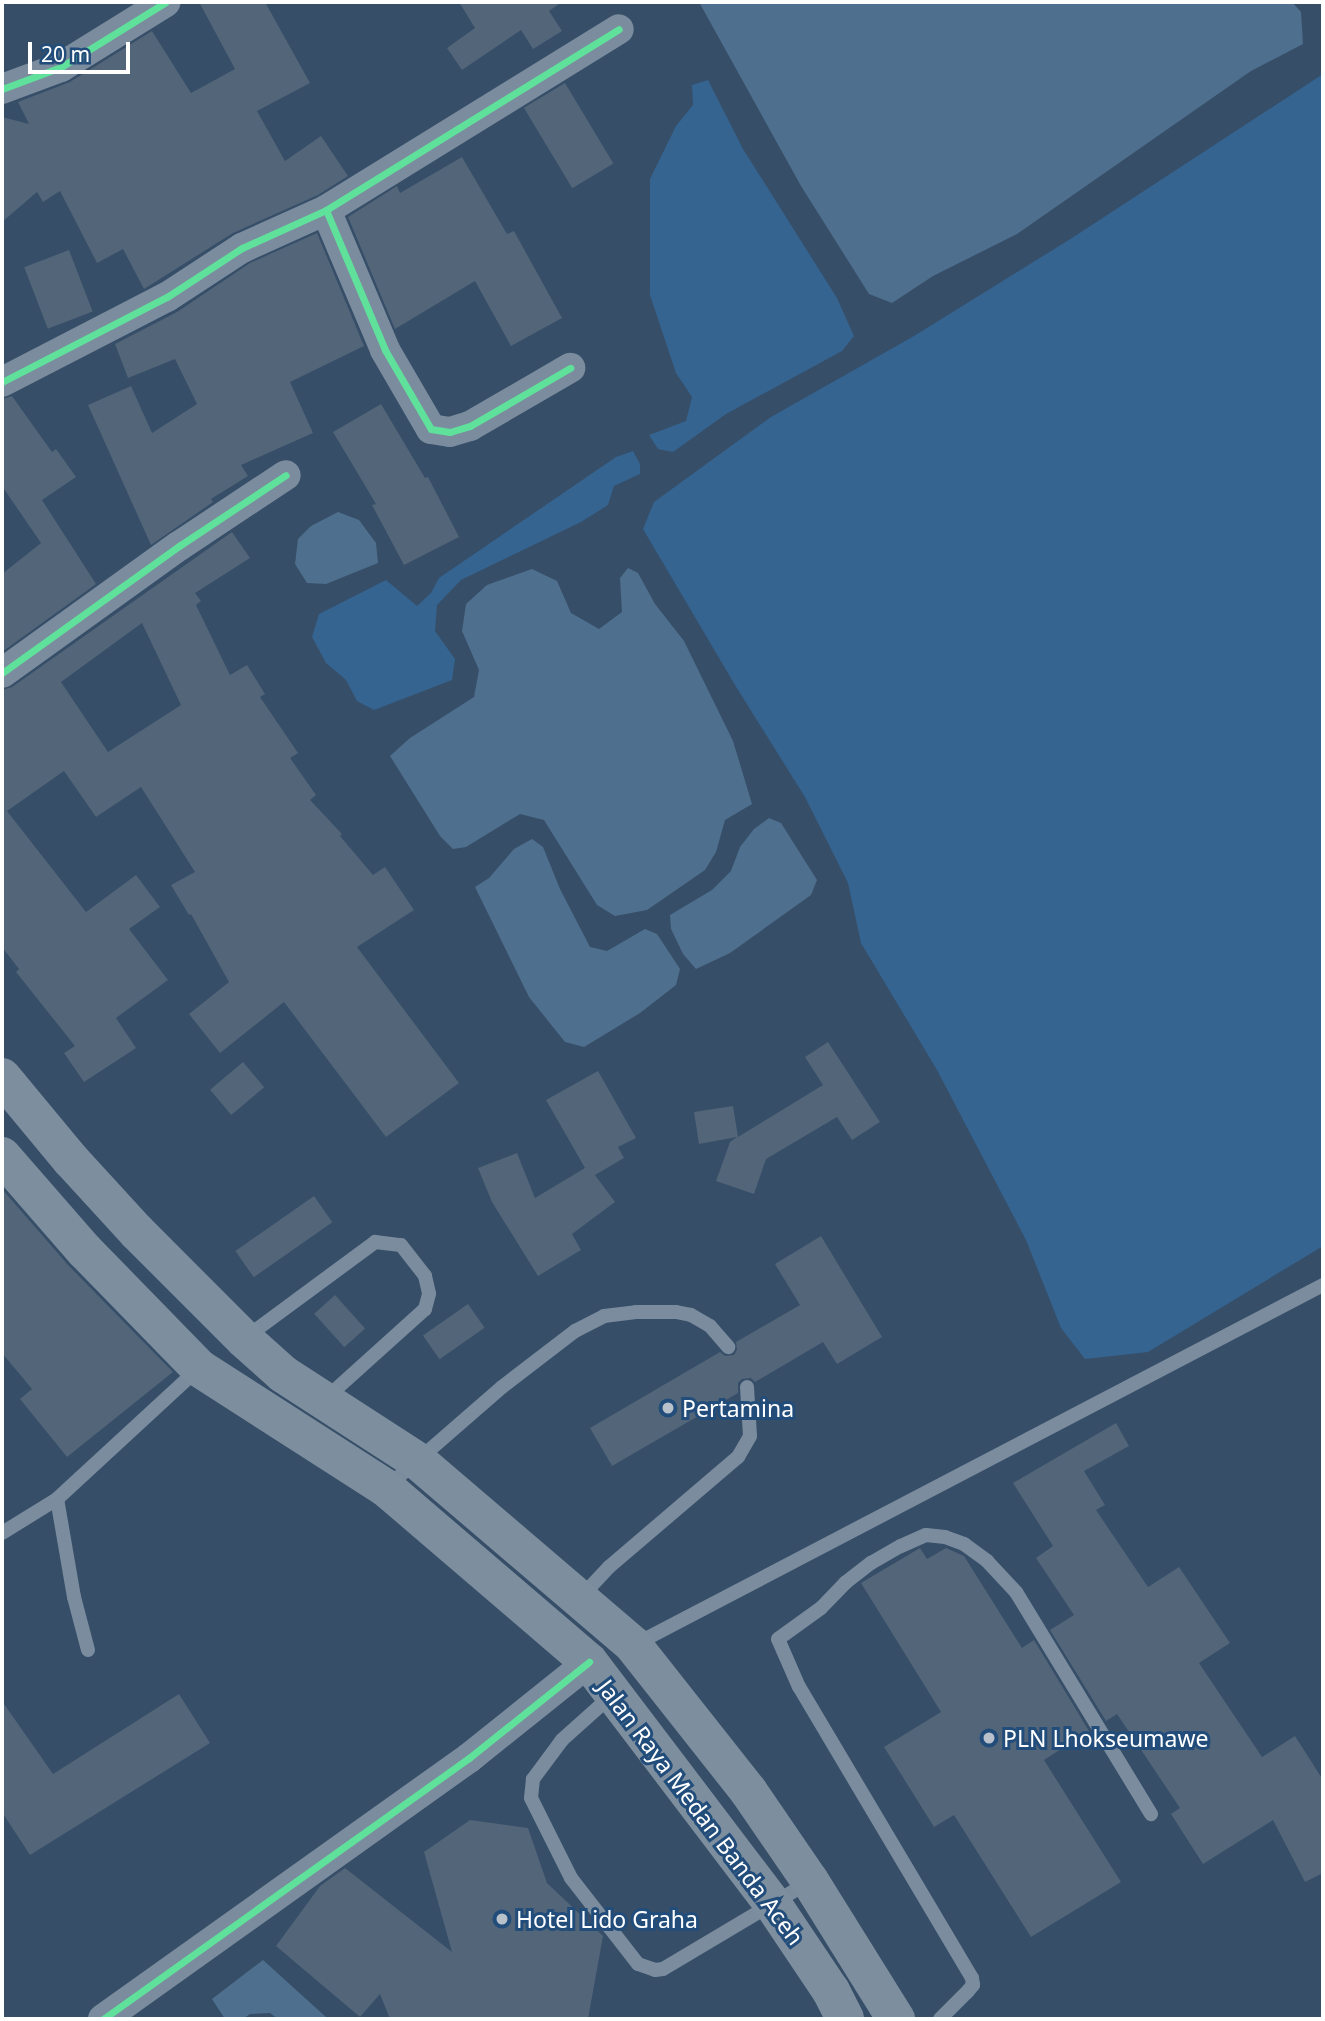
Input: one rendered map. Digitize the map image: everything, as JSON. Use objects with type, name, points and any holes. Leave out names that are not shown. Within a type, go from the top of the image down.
[{"type":"highway","name":"Jalan Raya Medan Banda Aceh","points":[[2,1077],[71,1160],[137,1232],[244,1339],[283,1374],[419,1462],[633,1645],[749,1792],[810,1881],[896,2019]]},
{"type":"highway","name":"Jalan Raya Medan Banda Aceh","points":[[2,1156],[85,1251],[199,1368],[386,1488],[589,1662],[774,1906],[831,1991],[845,2019]]},
{"type":"street","points":[[2,89],[61,66],[166,2]]},
{"type":"street","points":[[2,382],[167,297],[242,248],[326,210],[619,29]]},
{"type":"street","points":[[326,210],[385,350],[430,429],[450,432],[470,426],[570,368]]},
{"type":"street","points":[[2,673],[179,546],[286,475]]},
{"type":"street","points":[[103,2019],[469,1758],[589,1662]]},
{"type":"lane","points":[[244,1339],[375,1242],[401,1245],[425,1276],[429,1294],[425,1309],[325,1399]]},
{"type":"lane","points":[[633,1645],[1323,1285]]},
{"type":"lane","points":[[386,1488],[502,1387],[575,1331],[604,1316],[636,1311],[691,1315],[710,1326],[728,1347]]},
{"type":"lane","points":[[2,1533],[57,1499],[199,1368]]},
{"type":"lane","points":[[580,1598],[609,1567],[738,1457],[750,1436],[747,1387]]},
{"type":"lane","points":[[57,1499],[74,1597],[88,1650]]},
{"type":"lane","points":[[940,2019],[968,1991],[972,1978],[799,1687],[778,1639],[821,1608],[845,1583],[901,1546],[926,1535],[945,1537],[964,1544],[1016,1592],[1151,1814]]},
{"type":"lane","points":[[614,1694],[562,1740],[533,1779],[531,1798],[571,1878],[638,1964],[655,1970],[663,1969],[731,1926],[774,1906],[810,1881]]},
{"type":"shaded area","points":[[699,2],[1292,2],[1301,12],[1303,44],[1251,71],[1017,234],[933,276],[892,303],[869,294],[801,186]]},
{"type":"shaded area","points":[[1323,74],[1323,1246],[1148,1352],[1085,1359],[1061,1328],[1026,1240],[937,1070],[861,943],[848,883],[805,797],[643,529],[654,502],[771,417],[914,336],[1072,238]]},
{"type":"shaded area","points":[[708,80],[743,149],[837,298],[854,336],[842,351],[726,414],[673,452],[658,449],[649,435],[686,421],[692,397],[676,373],[650,295],[650,179],[676,126],[693,105],[692,85]]},
{"type":"shaded area","points":[[633,451],[640,464],[640,474],[614,486],[608,505],[581,522],[461,580],[437,605],[435,631],[455,659],[452,680],[374,710],[357,701],[346,680],[326,663],[312,637],[319,614],[386,580],[417,606],[431,593],[439,578],[616,457]]},
{"type":"shaded area","points":[[338,512],[359,520],[376,543],[378,563],[326,584],[307,583],[295,564],[298,539],[311,526]]},
{"type":"shaded area","points":[[628,568],[638,573],[655,604],[684,641],[733,741],[752,804],[725,820],[716,852],[705,870],[647,910],[615,916],[597,905],[544,820],[520,814],[466,847],[453,849],[440,836],[390,756],[410,738],[474,697],[479,670],[462,631],[466,604],[487,585],[532,569],[557,581],[571,613],[599,629],[622,612],[620,578]]},
{"type":"shaded area","points":[[769,818],[781,823],[817,880],[811,895],[730,953],[696,969],[683,954],[671,929],[670,915],[712,890],[731,871],[740,847],[754,829]]},
{"type":"shaded area","points":[[532,839],[543,847],[560,889],[590,947],[607,951],[645,929],[657,934],[680,969],[676,985],[640,1013],[584,1047],[565,1042],[529,997],[475,887],[489,878],[514,849]]},
{"type":"shaded area","points":[[263,1960],[327,2018],[278,2019],[270,2013],[250,2014],[243,2019],[225,2019],[212,1999]]},
{"type":"building","points":[[199,2],[265,2],[310,83],[257,111],[285,161],[321,136],[348,176],[318,195],[233,233],[144,289],[123,249],[97,263],[60,191],[43,202],[37,192],[2,222],[2,117],[29,124],[18,102],[70,82],[152,31],[191,93],[235,69]]},
{"type":"building","points":[[459,2],[562,2],[549,11],[562,31],[533,49],[521,30],[462,70],[447,48],[475,28]]},
{"type":"building","points":[[565,83],[613,164],[572,188],[524,108]]},
{"type":"building","points":[[462,157],[507,234],[514,231],[562,318],[511,346],[475,281],[395,329],[348,217],[397,186],[400,193]]},
{"type":"building","points":[[317,233],[364,346],[290,382],[313,433],[241,465],[248,476],[211,499],[213,502],[151,545],[88,405],[131,386],[152,433],[197,404],[175,359],[128,378],[115,344],[177,312],[250,263]]},
{"type":"building","points":[[69,250],[93,312],[48,329],[24,267]]},
{"type":"building","points":[[12,396],[52,452],[56,449],[76,477],[42,500],[96,584],[2,652],[2,574],[41,543],[2,486],[2,399]]},
{"type":"building","points":[[381,404],[425,478],[428,477],[459,537],[404,565],[372,505],[376,504],[333,432]]},
{"type":"building","points":[[232,532],[250,558],[195,593],[201,601],[196,605],[230,675],[247,665],[265,694],[260,697],[298,753],[290,758],[316,795],[310,800],[342,834],[340,836],[373,875],[385,867],[414,910],[357,947],[459,1083],[386,1137],[284,1002],[220,1053],[189,1014],[229,982],[191,914],[189,915],[171,885],[195,872],[141,787],[96,817],[64,771],[7,811],[86,912],[136,875],[160,907],[129,929],[168,980],[116,1018],[136,1048],[84,1082],[64,1053],[75,1046],[16,972],[19,969],[2,947],[2,690],[12,687]],"holes":[[[142,623],[181,705],[108,752],[61,682]]]},
{"type":"building","points":[[828,1042],[880,1122],[852,1140],[837,1117],[766,1159],[754,1194],[716,1181],[730,1142],[737,1137],[699,1144],[694,1112],[733,1106],[738,1137],[823,1085],[805,1057]]},
{"type":"building","points":[[243,1062],[264,1087],[231,1115],[210,1090]]},
{"type":"building","points":[[598,1071],[636,1138],[618,1147],[624,1158],[595,1175],[615,1202],[572,1234],[581,1250],[538,1276],[492,1202],[478,1168],[517,1153],[535,1198],[585,1168],[546,1100]]},
{"type":"building","points":[[2,1189],[69,1266],[173,1372],[67,1457],[20,1399],[32,1389],[2,1353]]},
{"type":"building","points":[[314,1196],[332,1222],[254,1277],[235,1251]]},
{"type":"building","points":[[821,1236],[882,1337],[837,1364],[823,1342],[755,1382],[751,1378],[742,1379],[738,1383],[738,1393],[612,1466],[590,1428],[720,1352],[725,1356],[734,1355],[737,1350],[736,1342],[800,1305],[775,1264]]},
{"type":"building","points":[[335,1295],[365,1328],[344,1347],[314,1314]]},
{"type":"building","points":[[468,1304],[485,1328],[440,1359],[423,1336]]},
{"type":"building","points":[[1116,1423],[1129,1446],[1084,1471],[1105,1505],[1096,1510],[1148,1587],[1179,1567],[1230,1643],[1199,1663],[1262,1757],[1295,1736],[1323,1780],[1323,1873],[1305,1882],[1273,1820],[1203,1864],[1171,1814],[1180,1808],[1117,1714],[1106,1721],[1050,1630],[1074,1615],[1036,1558],[1053,1546],[1013,1483]]},
{"type":"building","name":"PLN Lhokseumawe","points":[[920,1548],[927,1559],[946,1548],[964,1556],[1022,1648],[1034,1640],[1089,1731],[1044,1760],[1121,1882],[1031,1937],[954,1815],[934,1827],[884,1747],[941,1712],[861,1583]]},
{"type":"building","points":[[179,1694],[210,1743],[30,1855],[2,1812],[2,1701],[53,1774]]},
{"type":"building","name":"Hotel Lido Graha","points":[[470,1820],[528,1828],[547,1883],[603,1936],[588,2019],[390,2019],[380,1994],[360,2017],[276,1946],[320,1886],[345,1868],[452,1952],[424,1852]]},
{"type":"cycle path","points":[[2,89],[61,67],[166,2]]},
{"type":"cycle path","points":[[2,382],[167,297],[242,248],[326,210],[619,29]]},
{"type":"cycle path","points":[[326,210],[385,350],[431,429],[450,432],[470,426],[570,368]]},
{"type":"cycle path","points":[[2,673],[179,546],[286,475]]},
{"type":"cycle path","points":[[103,2019],[469,1758],[589,1662]]},
{"type":"place","name":"Pertamina","points":[[668,1408]]},
{"type":"place","name":"PLN Lhokseumawe","points":[[989,1738]]},
{"type":"place","name":"Hotel Lido Graha","points":[[502,1919]]}]
